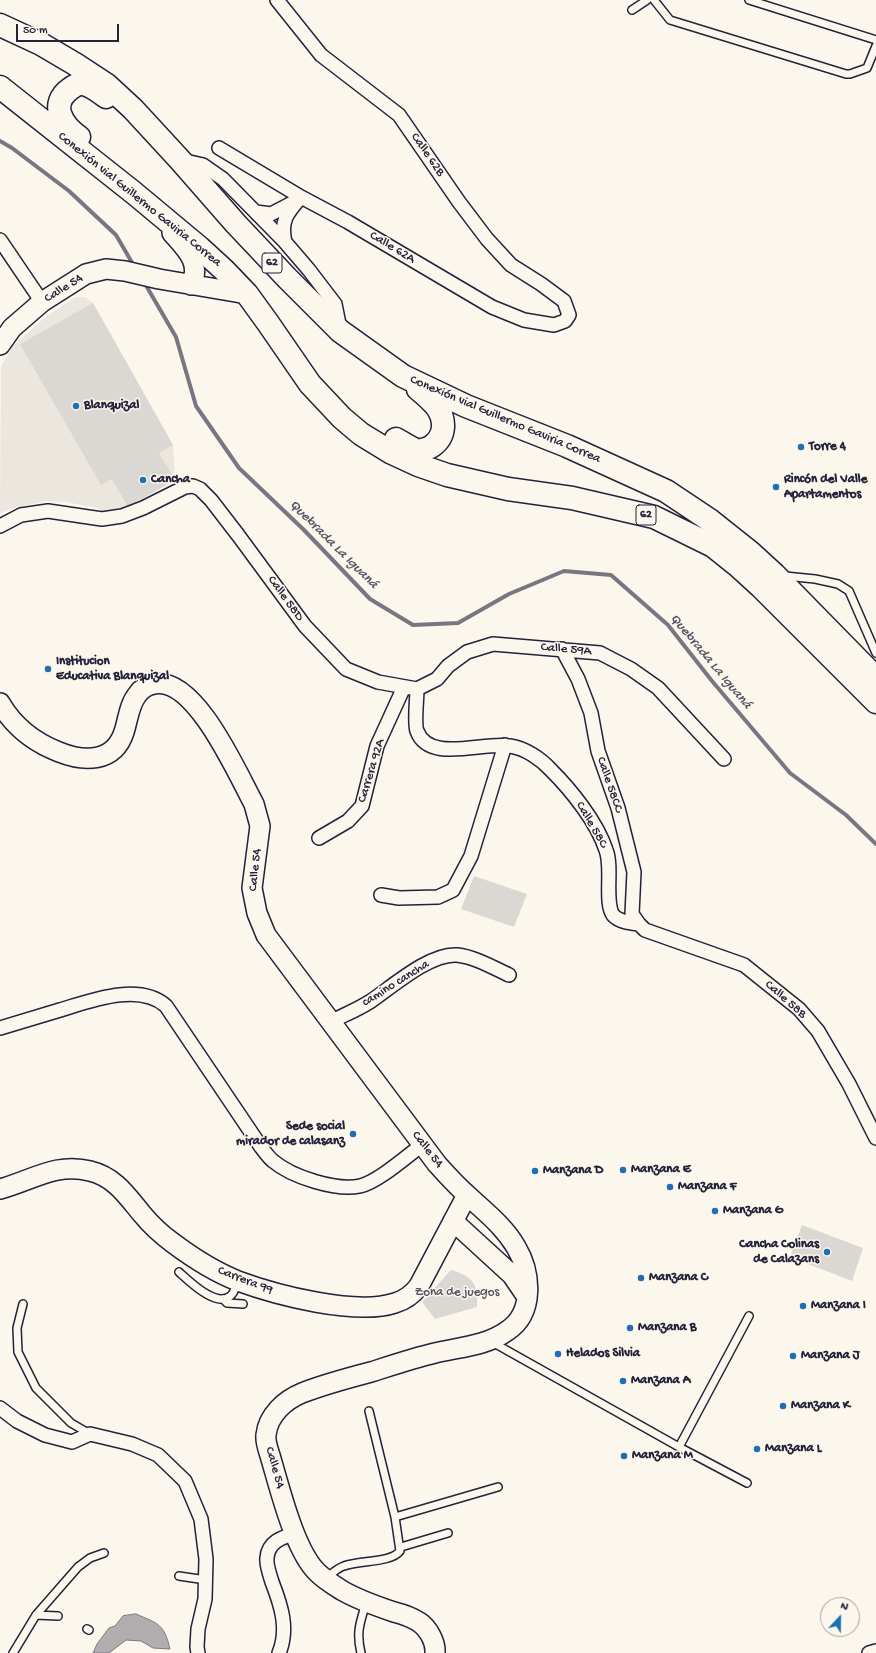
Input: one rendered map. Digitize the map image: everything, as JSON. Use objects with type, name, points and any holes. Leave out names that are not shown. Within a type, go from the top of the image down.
[{"type":"highway","name":"Conexión vial Guillermo Gaviria Correa","points":[[0,25],[41,44],[107,85],[133,109],[236,224],[340,331],[403,376],[466,406],[567,446],[666,491],[711,521],[774,574],[876,678]]},
{"type":"highway","points":[[119,182],[90,145],[70,131],[61,118],[58,106],[64,93],[75,85],[85,84],[101,93],[135,122],[155,134]]},
{"type":"highway","name":"Conexión vial Guillermo Gaviria Correa","points":[[0,87],[149,206],[224,270],[247,294],[310,384],[342,418],[361,434],[392,453],[418,465],[447,475],[508,489],[572,498],[654,517],[713,546],[761,587],[876,702]]},
{"type":"highway","points":[[361,434],[389,435],[417,451],[431,447],[440,438],[444,426],[442,415],[430,400],[403,376]]},
{"type":"street","name":"Calle 62B","points":[[277,0],[321,55],[399,115],[459,202],[487,239],[511,264],[564,301],[570,315]]},
{"type":"street","name":"Calle 62A","points":[[219,148],[301,198],[348,222],[492,307],[524,320],[554,325],[565,321],[570,315]]},
{"type":"street","points":[[180,160],[203,165],[223,179],[285,242],[335,304],[340,331]]},
{"type":"street","points":[[256,212],[271,214],[301,198]]},
{"type":"street","points":[[285,242],[282,230],[284,220],[301,198]]},
{"type":"street","points":[[149,206],[187,250],[195,266],[196,275],[191,285]]},
{"type":"street","points":[[0,240],[42,302]]},
{"type":"street","name":"Calle 54","points":[[2,338],[42,302],[86,274],[106,269],[125,271],[191,285],[247,294]]},
{"type":"street","name":"Calle 58D","points":[[0,526],[21,515],[48,511],[102,519],[122,516],[143,508],[185,487],[193,486],[200,489],[211,500],[238,534],[305,626],[346,669],[378,682],[410,688]]},
{"type":"street","name":"Calle 59A","points":[[410,688],[437,679],[448,666],[467,652],[493,644],[600,653],[631,669],[658,688],[724,759]]},
{"type":"street","name":"Calle 58CC","points":[[562,649],[578,679],[591,713],[598,752],[618,808],[634,872],[632,914],[639,924]]},
{"type":"street","name":"Calle 54","points":[[0,703],[18,728],[38,743],[66,755],[79,759],[90,760],[111,751],[119,743],[133,702],[142,689],[157,683],[166,684],[173,687],[189,699],[213,728],[254,804],[258,815],[260,826],[252,888],[254,904],[266,936],[437,1164],[467,1195],[502,1227],[516,1247],[522,1259],[528,1283],[527,1297],[524,1310],[517,1323],[508,1331],[490,1341],[435,1353],[296,1395],[276,1411],[266,1435],[267,1445],[295,1534],[306,1558],[318,1573],[341,1590],[366,1602],[420,1622],[427,1630],[434,1647]]},
{"type":"street","name":"Calle 58C","points":[[410,688],[416,730],[427,745],[440,749],[465,748],[489,744],[511,746],[535,756],[551,769],[578,801],[592,821],[607,850],[609,871],[609,907],[614,916],[620,920],[639,924]]},
{"type":"street","name":"Carrera 92A","points":[[319,838],[348,821],[362,806],[377,746],[410,688]]},
{"type":"street","points":[[381,895],[399,898],[438,897],[453,890],[471,856],[505,745]]},
{"type":"street","name":"Calle 58B","points":[[639,924],[646,930],[744,965],[799,1009],[818,1031],[849,1084],[876,1138]]},
{"type":"street","name":"camino cancha","points":[[330,1022],[370,1001],[427,963],[447,956],[456,955],[471,958],[509,975]]},
{"type":"street","points":[[0,1028],[106,996],[137,995],[151,997],[160,1000],[166,1006],[261,1147],[273,1161],[286,1170],[324,1184],[346,1187],[361,1186],[374,1180],[422,1145]]},
{"type":"street","name":"Carrera 99","points":[[0,1189],[54,1170],[90,1170],[103,1175],[116,1184],[126,1193],[151,1224],[169,1240],[206,1266],[238,1281],[276,1293],[332,1304],[363,1307],[394,1304],[409,1296],[419,1286],[467,1195]]},
{"type":"street","points":[[453,1221],[512,1275],[527,1297]]},
{"type":"street","points":[[0,1408],[17,1421],[44,1435],[72,1442],[90,1434],[132,1444],[158,1455],[185,1481],[201,1519],[206,1559],[205,1599],[198,1629],[198,1653]]},
{"type":"street","points":[[279,1653],[283,1644],[284,1622],[279,1600],[269,1572],[267,1558],[271,1546],[280,1538],[295,1534]]},
{"type":"street","points":[[869,1653],[876,1650]]},
{"type":"lane","points":[[632,10],[647,0]]},
{"type":"lane","points":[[654,0],[670,20],[846,74],[867,68],[876,46]]},
{"type":"lane","points":[[749,0],[876,40]]},
{"type":"lane","points":[[774,574],[815,579],[838,584],[849,592],[876,652]]},
{"type":"lane","points":[[179,1272],[199,1290],[215,1298],[223,1299],[233,1294],[238,1281]]},
{"type":"lane","points":[[223,1299],[227,1303],[243,1304]]},
{"type":"lane","points":[[23,1304],[17,1328],[18,1352],[36,1388],[71,1423],[90,1434]]},
{"type":"lane","points":[[679,1447],[749,1316]]},
{"type":"lane","points":[[490,1341],[679,1447],[748,1483]]},
{"type":"lane","points":[[325,1578],[344,1565],[360,1561],[395,1557],[400,1551],[401,1547],[395,1516],[369,1411]]},
{"type":"lane","points":[[395,1516],[498,1487]]},
{"type":"lane","points":[[401,1547],[448,1533]]},
{"type":"lane","points":[[13,1653],[36,1615],[78,1567],[90,1558],[104,1554]]},
{"type":"lane","points":[[179,1576],[206,1580]]},
{"type":"lane","points":[[361,1653],[357,1639],[366,1602]]},
{"type":"lane","points":[[36,1615],[58,1616]]},
{"type":"shaded area","name":"Blanquizal","points":[[75,297],[85,297],[93,303],[173,445],[175,480],[128,507],[109,515],[97,508],[66,502],[45,501],[14,508],[0,513],[1,366],[13,346],[43,319]]},
{"type":"shaded area","points":[[136,1614],[150,1620],[163,1630],[170,1649],[153,1648],[141,1641],[126,1640],[109,1653],[93,1653],[97,1644],[109,1628],[115,1626],[123,1616]]},
{"type":"green space","points":[[93,303],[173,445],[159,453],[175,480],[128,507],[112,479],[101,485],[20,344]]},
{"type":"green space","points":[[474,876],[527,894],[514,927],[461,909]]},
{"type":"green space","name":"Cancha Colinas de Calazans","points":[[802,1225],[863,1248],[852,1281],[790,1257]]},
{"type":"green space","name":"Zona de juegos","points":[[451,1270],[465,1275],[473,1282],[477,1293],[477,1307],[435,1319],[422,1302]]},
{"type":"waterway","name":"Quebrada La Iguaná","points":[[0,141],[12,148],[69,191],[116,235],[134,266]]},
{"type":"waterway","name":"Quebrada La Iguaná","points":[[144,282],[176,337],[196,406],[239,468],[304,530],[370,599],[413,625],[458,623],[509,594],[564,571],[611,575],[668,625],[712,681],[790,773],[846,815],[876,844]]},
{"type":"place","name":"Blanquizal","points":[[76,406]]},
{"type":"place","name":"Torre 4","points":[[801,447]]},
{"type":"place","name":"Cancha","points":[[143,480]]},
{"type":"place","name":"Rincón del Valle Apartamentos","points":[[776,487]]},
{"type":"place","name":"Institucion Educativa Blanquizal","points":[[48,669]]},
{"type":"place","name":"Sede social mirador de calasanz","points":[[353,1134]]},
{"type":"place","name":"Manzana E","points":[[623,1170]]},
{"type":"place","name":"Manzana D","points":[[535,1171]]},
{"type":"place","name":"Manzana F","points":[[670,1187]]},
{"type":"place","name":"Manzana G","points":[[715,1211]]},
{"type":"place","name":"Cancha Colinas de Calazans","points":[[827,1252]]},
{"type":"place","name":"Manzana C","points":[[641,1278]]},
{"type":"place","name":"Manzana I","points":[[803,1306]]},
{"type":"place","name":"Manzana B","points":[[630,1328]]},
{"type":"place","name":"Helados Silvia","points":[[558,1354]]},
{"type":"place","name":"Manzana J","points":[[793,1356]]},
{"type":"place","name":"Manzana A","points":[[623,1381]]},
{"type":"place","name":"Manzana K","points":[[783,1406]]},
{"type":"place","name":"Manzana L","points":[[757,1449]]},
{"type":"place","name":"Manzana M","points":[[624,1456]]}]
